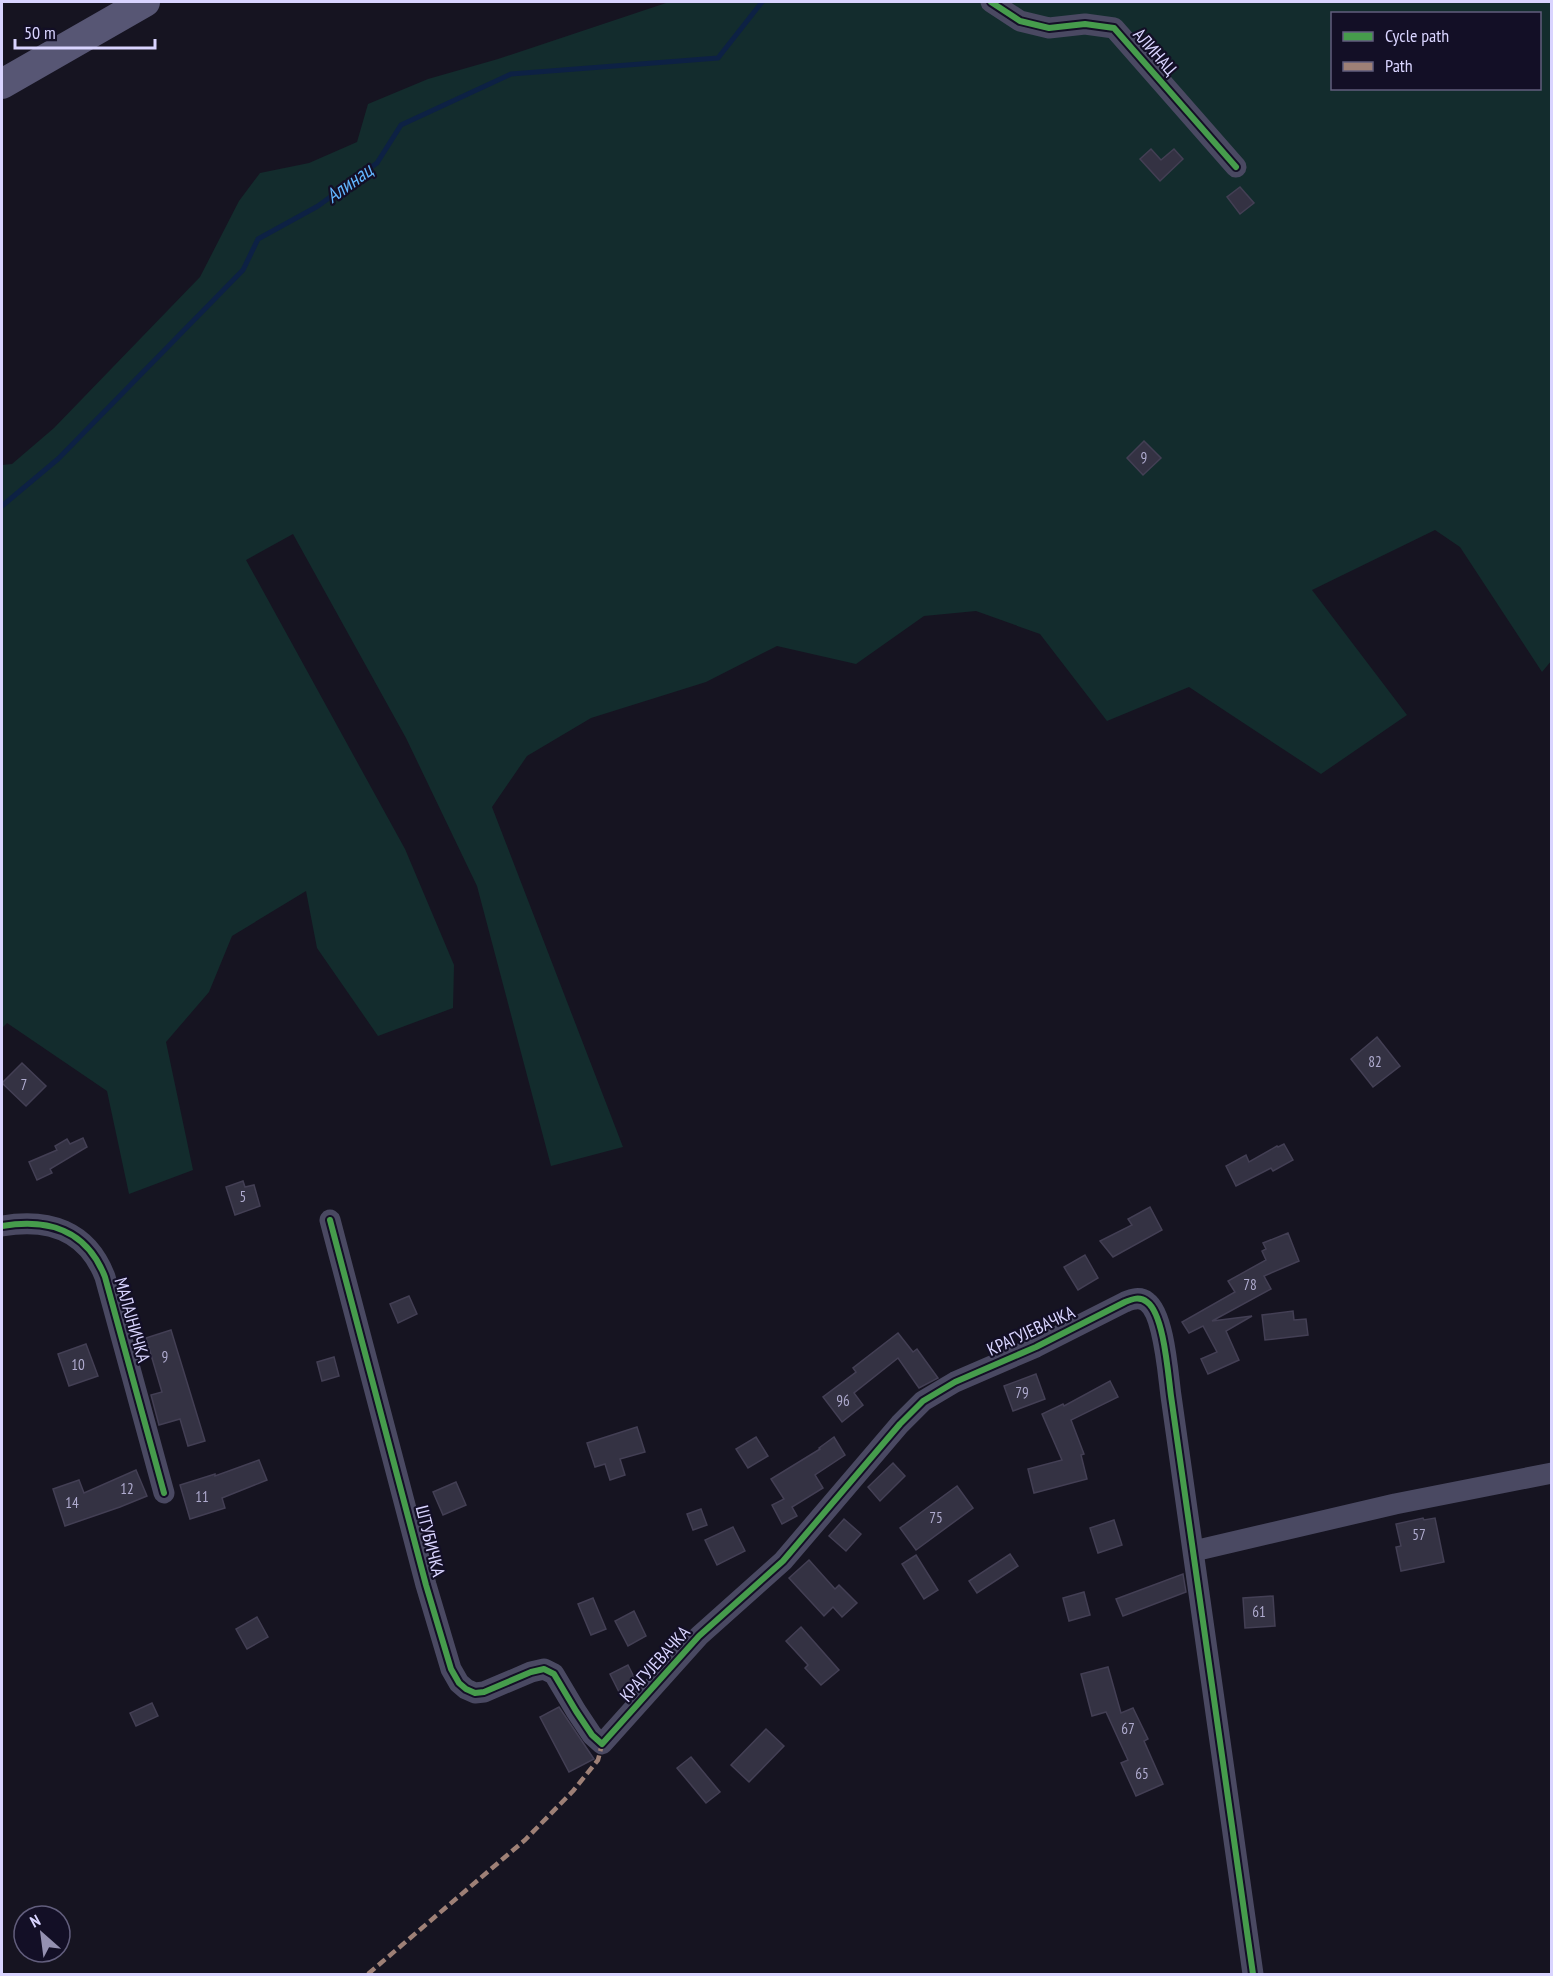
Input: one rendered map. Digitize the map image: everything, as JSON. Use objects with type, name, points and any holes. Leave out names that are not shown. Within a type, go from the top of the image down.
[{"type":"main road","points":[[2,84],[146,2]]},
{"type":"street","name":"АЛИНАЦ","points":[[991,2],[1020,21],[1049,28],[1085,24],[1114,28],[1236,167]]},
{"type":"street","name":"ШТУБИЧКА","points":[[330,1220],[426,1585],[455,1676],[459,1683],[475,1693],[484,1692],[531,1672],[544,1669],[554,1674],[581,1719],[602,1744]]},
{"type":"street","name":"МАЛАЈНИЧКА","points":[[2,1226],[27,1223],[56,1228],[81,1240],[96,1257],[105,1276],[164,1493]]},
{"type":"street","name":"КРАГУЈЕВАЧКА","points":[[602,1744],[699,1636],[783,1561],[900,1424],[923,1401],[955,1382],[1036,1347],[1131,1299],[1143,1299],[1157,1317],[1172,1396],[1253,1974]]},
{"type":"street","points":[[1194,1551],[1395,1504],[1551,1473]]},
{"type":"green space","points":[[669,2],[1551,2],[1552,660],[1542,672],[1460,547],[1435,530],[1312,590],[1407,715],[1321,774],[1189,687],[1107,721],[1040,634],[976,611],[924,616],[856,664],[777,646],[706,682],[591,718],[527,756],[492,807],[623,1147],[551,1166],[477,886],[406,738],[293,534],[246,560],[405,849],[454,965],[453,1008],[378,1036],[317,948],[306,891],[232,936],[209,992],[166,1042],[193,1170],[129,1194],[107,1091],[7,1023],[2,1028],[2,465],[12,464],[54,428],[200,277],[239,201],[260,173],[309,163],[357,142],[368,104],[428,79],[498,59]]},
{"type":"building","points":[[1151,149],[1161,160],[1174,149],[1183,159],[1160,181],[1140,159]]},
{"type":"building","points":[[1240,187],[1254,203],[1240,214],[1227,197]]},
{"type":"building","points":[[1144,441],[1161,458],[1143,475],[1127,458]]},
{"type":"building","points":[[1377,1037],[1400,1066],[1373,1087],[1351,1059]]},
{"type":"building","points":[[22,1063],[46,1086],[26,1106],[2,1083]]},
{"type":"building","points":[[83,1138],[87,1147],[50,1169],[52,1173],[37,1180],[29,1162],[57,1150],[55,1146],[67,1139],[70,1144]]},
{"type":"building","points":[[1284,1144],[1293,1160],[1273,1171],[1271,1168],[1236,1186],[1226,1166],[1246,1155],[1249,1162]]},
{"type":"building","points":[[243,1181],[245,1187],[254,1185],[260,1206],[235,1215],[226,1187]]},
{"type":"building","points":[[1150,1207],[1162,1230],[1113,1257],[1100,1241],[1132,1225],[1128,1219]]},
{"type":"building","points":[[1288,1233],[1299,1261],[1264,1276],[1271,1289],[1212,1321],[1252,1316],[1226,1331],[1239,1360],[1208,1374],[1201,1359],[1217,1352],[1203,1326],[1189,1333],[1182,1322],[1235,1292],[1228,1281],[1266,1260],[1262,1251],[1266,1249],[1263,1243]]},
{"type":"building","points":[[1085,1255],[1098,1278],[1078,1290],[1064,1267]]},
{"type":"building","points":[[409,1296],[417,1314],[398,1323],[390,1304]]},
{"type":"building","points":[[1293,1311],[1294,1320],[1306,1319],[1308,1335],[1265,1340],[1262,1315]]},
{"type":"building","points":[[171,1330],[205,1441],[188,1446],[180,1419],[159,1425],[151,1395],[162,1392],[146,1338]]},
{"type":"building","points":[[898,1333],[913,1352],[917,1349],[938,1378],[919,1388],[898,1358],[854,1393],[863,1405],[842,1422],[823,1397],[856,1372],[853,1368]]},
{"type":"building","points":[[86,1344],[98,1376],[69,1386],[58,1354]]},
{"type":"building","points":[[334,1357],[339,1376],[322,1381],[317,1362]]},
{"type":"building","points":[[1036,1374],[1045,1399],[1013,1411],[1004,1386]]},
{"type":"building","points":[[1110,1381],[1118,1397],[1071,1420],[1084,1454],[1081,1455],[1087,1479],[1034,1493],[1028,1469],[1062,1460],[1042,1414],[1063,1404],[1064,1406]]},
{"type":"building","points":[[637,1427],[645,1452],[620,1459],[625,1475],[610,1480],[605,1464],[595,1467],[587,1443]]},
{"type":"building","points":[[756,1437],[768,1456],[748,1468],[736,1449]]},
{"type":"building","points":[[834,1437],[845,1455],[815,1475],[823,1488],[792,1507],[797,1516],[782,1524],[772,1505],[784,1499],[771,1479],[820,1449]]},
{"type":"building","points":[[259,1460],[267,1480],[222,1498],[225,1508],[190,1519],[180,1485],[215,1474],[215,1476]]},
{"type":"building","points":[[893,1463],[905,1476],[880,1501],[868,1487]]},
{"type":"building","points":[[136,1470],[147,1496],[65,1526],[53,1489],[79,1480],[84,1493]]},
{"type":"building","points":[[456,1482],[466,1505],[443,1515],[433,1492]]},
{"type":"building","points":[[957,1486],[973,1508],[916,1550],[900,1528]]},
{"type":"building","points":[[701,1509],[707,1525],[693,1530],[687,1514]]},
{"type":"building","points":[[1423,1518],[1424,1520],[1435,1518],[1444,1562],[1401,1571],[1396,1547],[1401,1546],[1396,1524]]},
{"type":"building","points":[[844,1519],[861,1534],[846,1551],[829,1536]]},
{"type":"building","points":[[1114,1520],[1122,1545],[1098,1553],[1090,1528]]},
{"type":"building","points":[[733,1527],[745,1551],[717,1565],[705,1540]]},
{"type":"building","points":[[1010,1554],[1018,1566],[977,1593],[969,1581]]},
{"type":"building","points":[[916,1555],[938,1590],[924,1599],[902,1564]]},
{"type":"building","points":[[809,1560],[835,1589],[839,1585],[857,1603],[842,1617],[833,1607],[824,1616],[789,1578]]},
{"type":"building","points":[[1183,1574],[1186,1592],[1123,1616],[1116,1599]]},
{"type":"building","points":[[1084,1592],[1090,1615],[1069,1621],[1063,1598]]},
{"type":"building","points":[[1273,1596],[1275,1626],[1245,1628],[1243,1598]]},
{"type":"building","points":[[593,1598],[606,1629],[591,1635],[578,1604]]},
{"type":"building","points":[[634,1611],[646,1636],[628,1646],[615,1621]]},
{"type":"building","points":[[257,1617],[268,1637],[247,1649],[236,1629]]},
{"type":"building","points":[[801,1627],[839,1670],[821,1685],[805,1668],[808,1665],[786,1641]]},
{"type":"building","points":[[628,1665],[638,1685],[620,1694],[610,1674]]},
{"type":"building","points":[[1108,1667],[1121,1713],[1133,1708],[1148,1739],[1144,1741],[1163,1784],[1136,1796],[1121,1763],[1128,1760],[1106,1712],[1092,1716],[1081,1674]]},
{"type":"building","points":[[152,1703],[158,1716],[136,1726],[130,1713]]},
{"type":"building","points":[[559,1707],[594,1759],[569,1772],[540,1717]]},
{"type":"building","points":[[766,1729],[784,1746],[749,1782],[731,1765]]},
{"type":"building","points":[[691,1757],[720,1792],[706,1803],[677,1768]]},
{"type":"waterway","name":"Алинац","points":[[2,506],[58,459],[243,270],[258,239],[318,206],[377,163],[401,125],[511,74],[718,58],[762,2]]},
{"type":"marked path","points":[[368,1974],[525,1840],[573,1791],[598,1760],[602,1744]]},
{"type":"cycle path","points":[[991,2],[1020,21],[1049,28],[1085,24],[1114,28],[1236,167]]},
{"type":"cycle path","points":[[330,1220],[426,1585],[451,1669],[459,1683],[475,1693],[484,1692],[531,1672],[544,1669],[554,1674],[592,1735],[602,1744],[699,1636],[783,1561],[900,1424],[923,1401],[955,1382],[1036,1347],[1125,1302],[1133,1299],[1147,1302],[1158,1319],[1167,1360],[1253,1974]]},
{"type":"cycle path","points":[[2,1226],[35,1224],[64,1231],[77,1238],[97,1261],[105,1277],[164,1493]]}]
